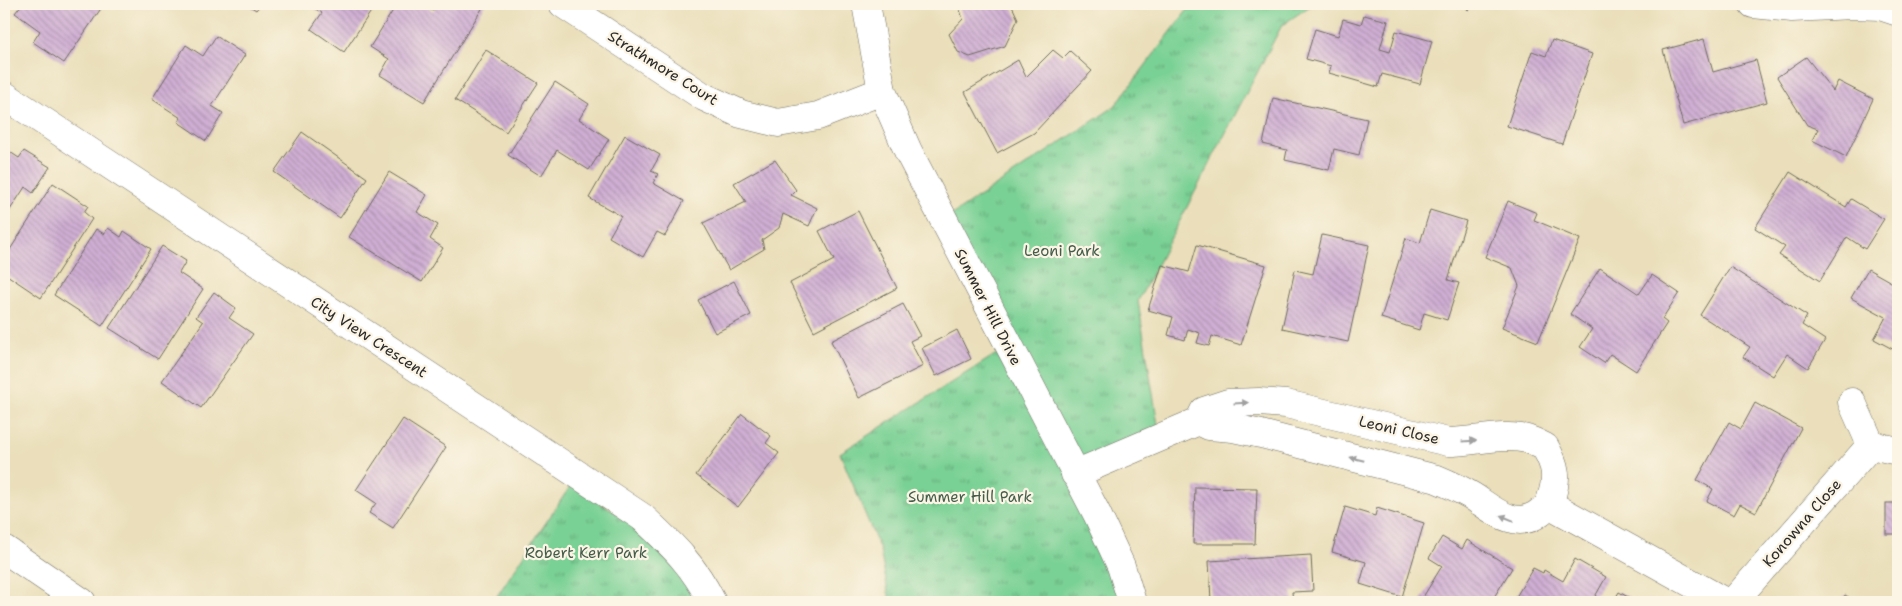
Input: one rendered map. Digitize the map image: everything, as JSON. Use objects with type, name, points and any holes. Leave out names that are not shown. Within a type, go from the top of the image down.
[{"type":"street","name":"Strathmore Court","points":[[563,4],[704,97],[741,114],[778,123],[818,116],[882,91]]},
{"type":"street","name":"Summer Hill Drive","points":[[866,4],[882,91],[908,151],[1097,514],[1121,566],[1132,602]]},
{"type":"street","points":[[1753,4],[1792,8],[1852,5],[1880,6],[1898,12]]},
{"type":"street","name":"City View Crescent","points":[[4,95],[642,517],[677,550],[700,579],[712,602]]},
{"type":"street","name":"Leoni Close","points":[[1075,474],[1199,421],[1204,411],[1228,403],[1259,402],[1286,404],[1448,442],[1467,442],[1509,437],[1526,439],[1545,446],[1553,462],[1556,483],[1550,504]]},
{"type":"street","points":[[1852,402],[1871,445],[1898,451]]},
{"type":"street","points":[[1199,421],[1208,426],[1233,428],[1261,434],[1437,480],[1457,487],[1494,512],[1515,521],[1533,518],[1550,504],[1726,602]]},
{"type":"street","name":"Konowna Close","points":[[1733,602],[1871,445]]},
{"type":"street","points":[[4,549],[82,602]]},
{"type":"green space","points":[[1192,4],[1313,4],[1282,25],[1138,301],[1160,437],[1075,474],[1131,602],[890,602],[880,550],[840,453],[1009,346],[944,220],[1114,107]]},
{"type":"green space","name":"Robert Kerr Park","points":[[571,485],[635,525],[651,539],[674,564],[697,602],[493,602]]},
{"type":"building","points":[[22,4],[104,4],[64,63],[33,42],[40,31],[15,13]]},
{"type":"building","points":[[247,4],[261,4],[256,10]]},
{"type":"building","points":[[308,4],[376,4],[344,52],[311,29],[322,13]]},
{"type":"building","points":[[397,4],[421,4],[433,11],[437,4],[485,4],[424,102],[380,75],[389,59],[370,47]]},
{"type":"building","points":[[958,4],[1011,4],[1018,19],[1005,46],[970,57],[958,52],[949,34],[963,19]]},
{"type":"building","points":[[1463,4],[1476,4],[1468,10]]},
{"type":"building","points":[[1364,15],[1388,21],[1380,49],[1390,52],[1396,31],[1432,41],[1420,84],[1382,74],[1378,87],[1329,73],[1331,66],[1306,59],[1315,29],[1338,36],[1343,19],[1361,24]]},
{"type":"building","points":[[216,36],[245,55],[212,106],[223,113],[206,141],[178,122],[181,118],[152,99],[186,45],[203,56]]},
{"type":"building","points":[[1704,39],[1713,72],[1756,60],[1767,102],[1683,125],[1663,50]]},
{"type":"building","points":[[1552,40],[1592,54],[1562,144],[1507,126],[1532,51],[1546,56]]},
{"type":"building","points":[[486,50],[538,83],[506,132],[455,100]]},
{"type":"building","points":[[1053,50],[1063,58],[1070,51],[1092,71],[1034,133],[997,153],[965,92],[1018,60],[1026,77]]},
{"type":"building","points":[[1806,57],[1833,91],[1838,81],[1873,99],[1846,157],[1812,140],[1818,129],[1807,125],[1777,77]]},
{"type":"building","points":[[555,82],[589,104],[579,119],[609,139],[589,170],[557,150],[541,176],[508,155]]},
{"type":"building","points":[[1273,98],[1367,119],[1359,155],[1334,149],[1329,170],[1285,160],[1287,150],[1263,144]]},
{"type":"building","points":[[302,132],[367,178],[340,218],[274,172]]},
{"type":"building","points":[[625,135],[660,155],[651,171],[658,174],[653,183],[684,201],[665,236],[657,232],[643,257],[609,237],[621,216],[589,198]]},
{"type":"building","points":[[4,148],[19,158],[24,151],[50,167],[33,193],[25,187],[4,219]]},
{"type":"building","points":[[775,160],[796,190],[791,195],[817,208],[809,226],[783,214],[779,228],[762,240],[764,249],[729,270],[703,223],[746,202],[734,183]]},
{"type":"building","points":[[389,172],[427,195],[417,212],[438,225],[430,239],[443,248],[422,282],[349,237]]},
{"type":"building","points":[[1790,172],[1846,207],[1851,199],[1884,219],[1865,249],[1847,237],[1820,281],[1779,255],[1785,247],[1755,228]]},
{"type":"building","points":[[53,183],[88,206],[84,212],[92,219],[41,298],[4,273],[4,259]]},
{"type":"building","points":[[1508,201],[1537,213],[1534,220],[1580,239],[1538,342],[1502,328],[1519,286],[1512,268],[1485,257]]},
{"type":"building","points":[[1430,210],[1466,221],[1448,280],[1459,283],[1447,320],[1424,313],[1419,330],[1381,318],[1406,238],[1420,243]]},
{"type":"building","points":[[858,211],[897,288],[814,331],[790,283],[834,260],[819,231]]},
{"type":"building","points":[[108,228],[121,237],[124,231],[151,249],[102,326],[54,295],[96,229],[104,234]]},
{"type":"building","points":[[1322,235],[1369,245],[1348,342],[1282,328],[1295,270],[1313,274]]},
{"type":"building","points":[[1197,245],[1266,265],[1241,345],[1212,336],[1209,346],[1197,343],[1200,333],[1188,329],[1185,340],[1168,335],[1173,317],[1148,310],[1162,265],[1189,272]]},
{"type":"building","points":[[162,246],[186,261],[179,273],[203,289],[158,359],[109,328]]},
{"type":"building","points":[[1730,267],[1807,316],[1802,325],[1825,340],[1808,368],[1787,354],[1773,376],[1743,357],[1750,347],[1700,315]]},
{"type":"building","points":[[1600,268],[1639,294],[1652,275],[1679,293],[1662,319],[1667,323],[1636,371],[1610,354],[1604,363],[1580,347],[1592,329],[1570,314]]},
{"type":"building","points":[[1868,269],[1898,286],[1898,352],[1874,339],[1886,317],[1851,298]]},
{"type":"building","points":[[734,281],[751,315],[715,333],[698,300]]},
{"type":"building","points":[[214,292],[236,308],[229,318],[253,334],[201,408],[162,381],[203,322],[196,317]]},
{"type":"building","points":[[903,304],[920,336],[910,341],[923,366],[859,398],[831,341]]},
{"type":"building","points":[[957,330],[971,359],[936,376],[922,348]]},
{"type":"building","points":[[1755,403],[1801,428],[1756,512],[1740,504],[1734,515],[1707,501],[1713,489],[1697,480],[1729,422],[1741,429]]},
{"type":"building","points":[[742,414],[771,436],[766,443],[779,453],[738,507],[696,475]]},
{"type":"building","points":[[403,419],[446,447],[393,528],[369,513],[376,503],[356,490]]},
{"type":"building","points":[[1195,487],[1257,488],[1255,544],[1193,544]]},
{"type":"building","points":[[1886,503],[1898,503],[1898,534],[1886,534]]},
{"type":"building","points":[[1345,507],[1375,516],[1377,508],[1424,523],[1402,597],[1360,584],[1366,562],[1332,552]]},
{"type":"building","points":[[1442,537],[1462,549],[1467,540],[1512,568],[1491,602],[1420,602],[1442,566],[1429,558]]},
{"type":"building","points":[[1311,555],[1313,591],[1292,592],[1293,602],[1211,602],[1209,561]]},
{"type":"building","points":[[1575,559],[1606,577],[1592,602],[1513,602],[1533,568],[1543,573],[1544,570],[1563,581]]},
{"type":"building","points":[[1619,592],[1637,602],[1613,602]]},
{"type":"building","points":[[1845,595],[1857,602],[1841,602]]},
{"type":"park label","name":"Leoni Park","points":[[1062,251]]},
{"type":"park label","name":"Summer Hill Park","points":[[970,497]]}]
